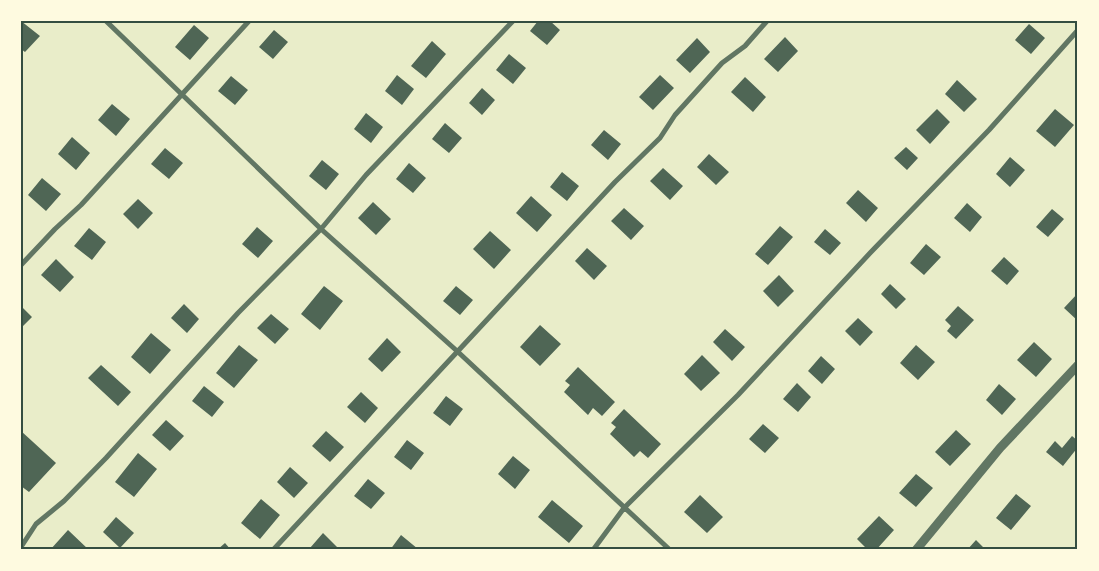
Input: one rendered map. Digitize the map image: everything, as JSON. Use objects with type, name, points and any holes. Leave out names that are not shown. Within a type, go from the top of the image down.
[{"type":"street","points":[[106,21],[321,230],[457,351],[670,550]]},
{"type":"street","points":[[21,265],[81,205],[249,21]]},
{"type":"street","points":[[21,547],[36,524],[64,501],[106,458],[238,313],[321,230],[366,175],[512,21]]},
{"type":"street","points":[[273,550],[615,182],[660,138],[676,114],[722,64],[745,46],[767,21]]},
{"type":"street","points":[[592,550],[624,508],[738,395],[871,252],[989,130],[1078,30]]},
{"type":"street","points":[[916,550],[1000,448],[1078,364]]},
{"type":"building","points":[[21,21],[40,36],[25,52],[21,49]]},
{"type":"building","points":[[538,21],[550,21],[560,30],[547,45],[530,31]]},
{"type":"building","points":[[1029,24],[1045,38],[1031,54],[1015,40]]},
{"type":"building","points":[[194,25],[209,38],[190,60],[175,47]]},
{"type":"building","points":[[274,30],[288,42],[273,59],[259,47]]},
{"type":"building","points":[[785,37],[798,51],[778,72],[764,59]]},
{"type":"building","points":[[697,38],[710,52],[690,73],[676,60]]},
{"type":"building","points":[[432,41],[446,54],[426,78],[411,66]]},
{"type":"building","points":[[509,54],[526,68],[513,84],[496,70]]},
{"type":"building","points":[[397,75],[414,89],[402,105],[385,91]]},
{"type":"building","points":[[660,75],[674,88],[653,110],[639,97]]},
{"type":"building","points":[[231,76],[248,90],[235,105],[218,91]]},
{"type":"building","points":[[745,77],[766,97],[753,112],[731,92]]},
{"type":"building","points":[[957,80],[977,99],[964,112],[945,94]]},
{"type":"building","points":[[482,88],[495,100],[482,115],[469,103]]},
{"type":"building","points":[[112,104],[130,119],[116,136],[98,120]]},
{"type":"building","points":[[937,109],[950,122],[930,144],[916,130]]},
{"type":"building","points":[[1055,109],[1074,125],[1055,147],[1036,131]]},
{"type":"building","points":[[366,113],[383,127],[371,143],[354,129]]},
{"type":"building","points":[[445,123],[462,138],[449,153],[432,139]]},
{"type":"building","points":[[604,130],[621,144],[608,160],[591,145]]},
{"type":"building","points":[[72,137],[90,153],[76,170],[58,154]]},
{"type":"building","points":[[906,147],[918,158],[907,170],[894,158]]},
{"type":"building","points":[[165,148],[183,163],[169,179],[151,164]]},
{"type":"building","points":[[709,154],[729,172],[716,185],[697,167]]},
{"type":"building","points":[[1010,157],[1025,170],[1010,187],[996,174]]},
{"type":"building","points":[[322,160],[339,174],[326,190],[309,176]]},
{"type":"building","points":[[409,163],[426,178],[413,193],[396,179]]},
{"type":"building","points":[[663,168],[683,186],[670,200],[650,181]]},
{"type":"building","points":[[562,172],[579,186],[567,201],[550,187]]},
{"type":"building","points":[[42,178],[61,194],[46,211],[28,195]]},
{"type":"building","points":[[858,190],[878,208],[866,222],[846,203]]},
{"type":"building","points":[[531,196],[552,215],[537,232],[516,213]]},
{"type":"building","points":[[138,199],[153,213],[138,229],[123,214]]},
{"type":"building","points":[[373,202],[391,219],[376,235],[358,218]]},
{"type":"building","points":[[967,203],[982,217],[970,232],[954,218]]},
{"type":"building","points":[[624,208],[644,226],[631,240],[611,221]]},
{"type":"building","points":[[1052,209],[1064,219],[1048,237],[1036,227]]},
{"type":"building","points":[[780,226],[793,237],[768,265],[755,254]]},
{"type":"building","points":[[257,227],[273,241],[258,258],[242,244]]},
{"type":"building","points":[[89,228],[106,242],[92,260],[74,246]]},
{"type":"building","points":[[825,229],[841,243],[830,255],[814,242]]},
{"type":"building","points":[[490,231],[511,250],[494,269],[473,249]]},
{"type":"building","points":[[926,244],[941,257],[924,275],[910,263]]},
{"type":"building","points":[[587,248],[607,266],[594,280],[575,261]]},
{"type":"building","points":[[1004,257],[1019,271],[1007,285],[991,271]]},
{"type":"building","points":[[56,259],[74,277],[60,292],[41,275]]},
{"type":"building","points":[[779,275],[794,291],[778,307],[763,291]]},
{"type":"building","points":[[890,284],[906,299],[896,309],[881,294]]},
{"type":"building","points":[[324,286],[343,301],[320,330],[301,314]]},
{"type":"building","points":[[456,286],[473,300],[460,315],[443,301]]},
{"type":"building","points":[[1078,293],[1078,321],[1064,308]]},
{"type":"building","points":[[184,304],[199,319],[187,333],[171,318]]},
{"type":"building","points":[[21,306],[32,317],[21,328]]},
{"type":"building","points":[[958,306],[974,320],[956,339],[947,331],[951,326],[945,320]]},
{"type":"building","points":[[271,314],[289,329],[275,344],[257,328]]},
{"type":"building","points":[[858,318],[873,332],[860,346],[845,331]]},
{"type":"building","points":[[540,325],[561,344],[540,366],[520,347]]},
{"type":"building","points":[[725,329],[745,347],[732,361],[713,342]]},
{"type":"building","points":[[151,333],[171,350],[150,374],[131,357]]},
{"type":"building","points":[[387,338],[401,352],[382,372],[368,359]]},
{"type":"building","points":[[1034,342],[1052,359],[1036,377],[1017,360]]},
{"type":"building","points":[[239,345],[258,360],[234,388],[216,373]]},
{"type":"building","points":[[916,345],[935,362],[918,380],[900,363]]},
{"type":"building","points":[[702,355],[720,373],[701,391],[684,374]]},
{"type":"building","points":[[821,356],[835,369],[822,384],[808,371]]},
{"type":"building","points":[[101,365],[131,392],[118,406],[88,378]]},
{"type":"building","points":[[578,367],[615,402],[602,416],[593,408],[588,415],[564,392],[570,385],[565,381]]},
{"type":"building","points":[[797,383],[811,397],[798,412],[783,399]]},
{"type":"building","points":[[999,384],[1016,399],[1002,415],[986,400]]},
{"type":"building","points":[[204,386],[224,402],[212,417],[192,401]]},
{"type":"building","points":[[361,392],[378,408],[365,423],[347,407]]},
{"type":"building","points":[[446,396],[463,409],[450,426],[433,413]]},
{"type":"building","points":[[624,409],[661,444],[648,458],[640,451],[634,457],[610,434],[616,427],[611,423]]},
{"type":"building","points":[[166,420],[184,436],[170,451],[152,435]]},
{"type":"building","points":[[763,424],[779,438],[765,453],[749,439]]},
{"type":"building","points":[[956,430],[971,444],[950,466],[935,452]]},
{"type":"building","points":[[21,431],[56,463],[29,492],[21,486]]},
{"type":"building","points":[[326,431],[344,447],[330,462],[312,446]]},
{"type":"building","points":[[1072,436],[1078,441],[1078,447],[1063,466],[1046,452],[1055,441],[1062,448]]},
{"type":"building","points":[[407,440],[424,453],[411,470],[394,457]]},
{"type":"building","points":[[138,453],[157,469],[134,497],[115,482]]},
{"type":"building","points":[[513,456],[530,470],[515,489],[498,474]]},
{"type":"building","points":[[290,467],[308,483],[294,498],[277,482]]},
{"type":"building","points":[[916,474],[933,488],[916,507],[899,493]]},
{"type":"building","points":[[368,479],[385,493],[371,509],[354,496]]},
{"type":"building","points":[[1016,494],[1031,506],[1011,530],[996,518]]},
{"type":"building","points":[[700,495],[723,517],[707,533],[684,512]]},
{"type":"building","points":[[261,499],[280,515],[260,539],[241,523]]},
{"type":"building","points":[[552,500],[583,526],[569,543],[538,517]]},
{"type":"building","points":[[879,516],[894,530],[876,550],[868,550],[857,539]]},
{"type":"building","points":[[116,517],[134,533],[120,548],[103,532]]},
{"type":"building","points":[[68,530],[89,550],[50,550]]},
{"type":"building","points":[[323,533],[340,550],[312,550],[310,548]]},
{"type":"building","points":[[401,535],[418,549],[418,550],[390,550]]},
{"type":"building","points":[[976,540],[986,550],[967,550]]},
{"type":"building","points":[[225,543],[231,550],[217,550]]}]
